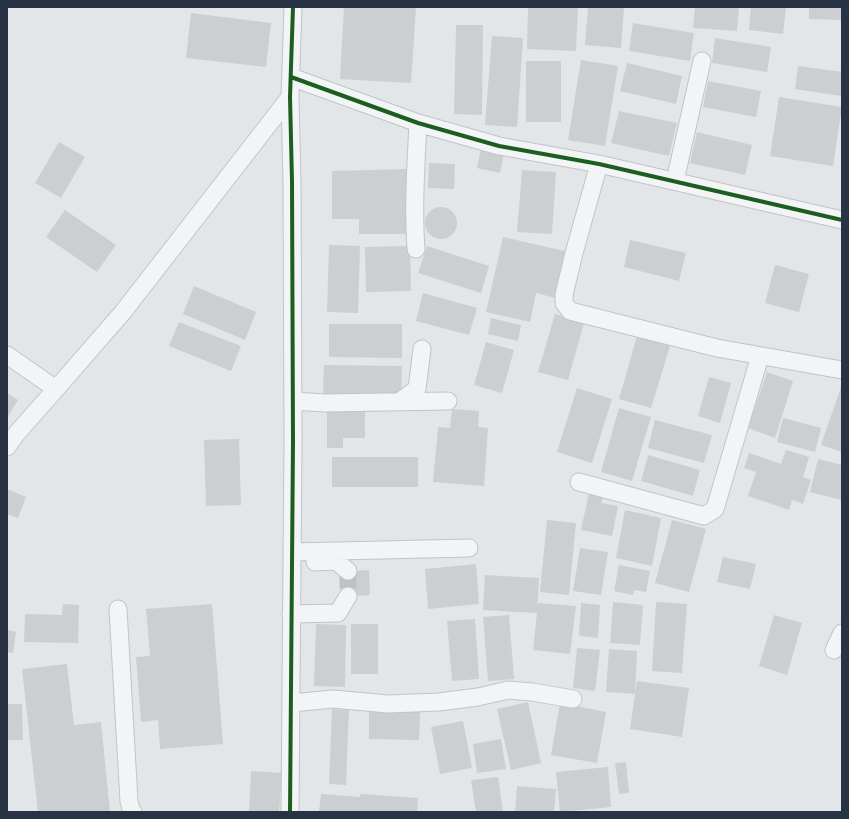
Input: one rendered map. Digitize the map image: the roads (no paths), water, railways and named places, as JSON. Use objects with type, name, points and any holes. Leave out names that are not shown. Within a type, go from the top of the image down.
[{"type":"street","points":[[290,812],[293,401],[290,97],[293,7]]},
{"type":"street","points":[[674,181],[702,62]]},
{"type":"street","points":[[291,77],[418,123],[499,146],[599,164],[842,220]]},
{"type":"street","points":[[7,447],[17,433],[123,312],[290,97]]},
{"type":"street","points":[[416,249],[414,229],[415,168],[418,123]]},
{"type":"street","points":[[599,164],[564,294],[564,303],[570,311],[716,348],[842,370]]},
{"type":"street","points":[[400,401],[417,389],[422,349]]},
{"type":"street","points":[[7,355],[56,389]]},
{"type":"street","points":[[579,482],[704,516],[715,509],[760,356]]},
{"type":"street","points":[[293,401],[325,403],[448,401]]},
{"type":"street","points":[[292,558],[468,548]]},
{"type":"street","points":[[292,558],[336,562],[348,571]]},
{"type":"street","points":[[291,614],[338,613],[348,596]]},
{"type":"street","points":[[118,608],[129,801],[133,812]]},
{"type":"street","points":[[834,650],[842,633]]},
{"type":"street","points":[[292,702],[333,699],[388,704],[439,702],[478,697],[508,690],[532,692],[573,699]]},
{"type":"tunnel","points":[[348,571],[348,596]]}]
